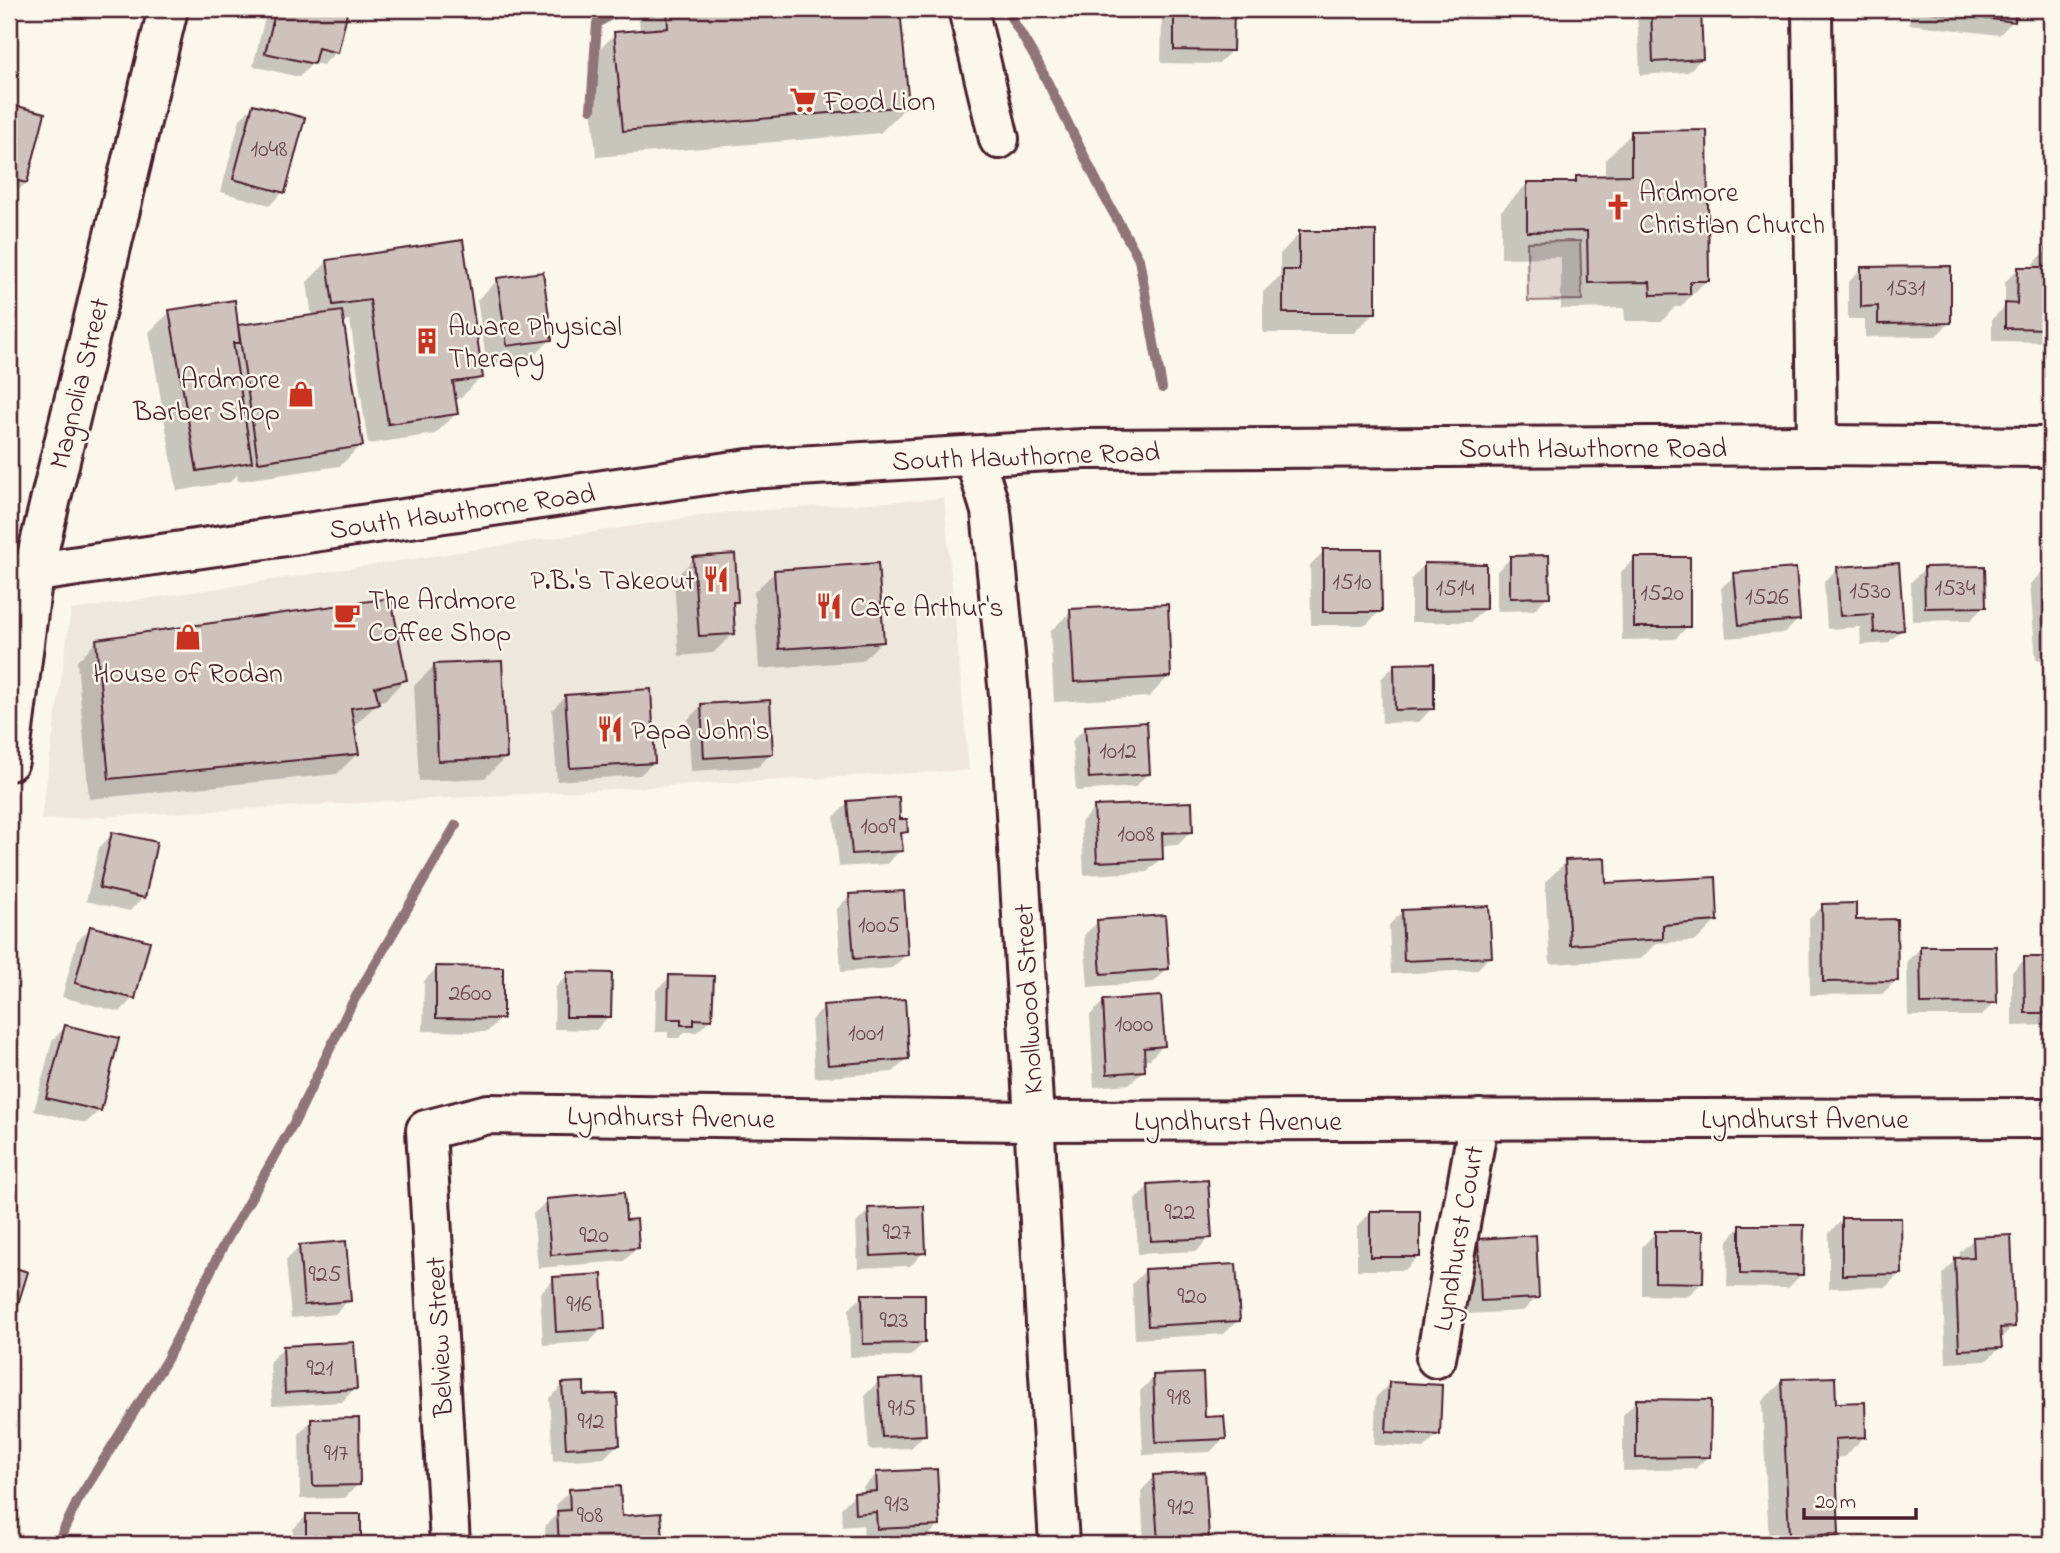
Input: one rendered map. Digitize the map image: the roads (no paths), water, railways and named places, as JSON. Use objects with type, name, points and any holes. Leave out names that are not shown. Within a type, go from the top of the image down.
[{"type":"street","name":"Magnolia Street","points":[[9,761],[21,574],[168,9]]},
{"type":"street","points":[[968,9],[999,139]]},
{"type":"street","points":[[1812,9],[1817,446]]},
{"type":"street","name":"South Hawthorne Road","points":[[21,574],[748,469],[1083,449],[2051,447]]},
{"type":"street","name":"Knollwood Street","points":[[974,456],[990,510],[1009,695],[1059,1544]]},
{"type":"street","name":"Lyndhurst Avenue","points":[[426,1130],[488,1114],[1034,1121],[2051,1118]]},
{"type":"street","name":"Lyndhurst Court","points":[[1436,1357],[1479,1119]]},
{"type":"street","name":"Belview Street","points":[[426,1130],[450,1544]]},
{"type":"waterway","points":[[591,109],[597,23],[621,9]]},
{"type":"waterway","points":[[1006,9],[1037,61],[1103,194],[1139,259],[1162,388]]},
{"type":"waterway","points":[[57,1544],[77,1502],[166,1361],[222,1248],[294,1123],[350,1007],[456,825]]},
{"type":"place","name":"Food Lion","points":[[803,100]]},
{"type":"place","name":"Ardmore Christian Church","points":[[1618,207]]},
{"type":"place","name":"Aware Physical Therapy","points":[[427,341]]},
{"type":"place","name":"Ardmore Barber Shop","points":[[301,394]]},
{"type":"place","name":"P.B.'s Takeout","points":[[716,579]]},
{"type":"place","name":"Cafe Arthur's","points":[[829,606]]},
{"type":"place","name":"The Ardmore Coffee Shop","points":[[347,615]]},
{"type":"place","name":"House of Rodan","points":[[188,637]]},
{"type":"place","name":"Papa John's","points":[[610,729]]}]
